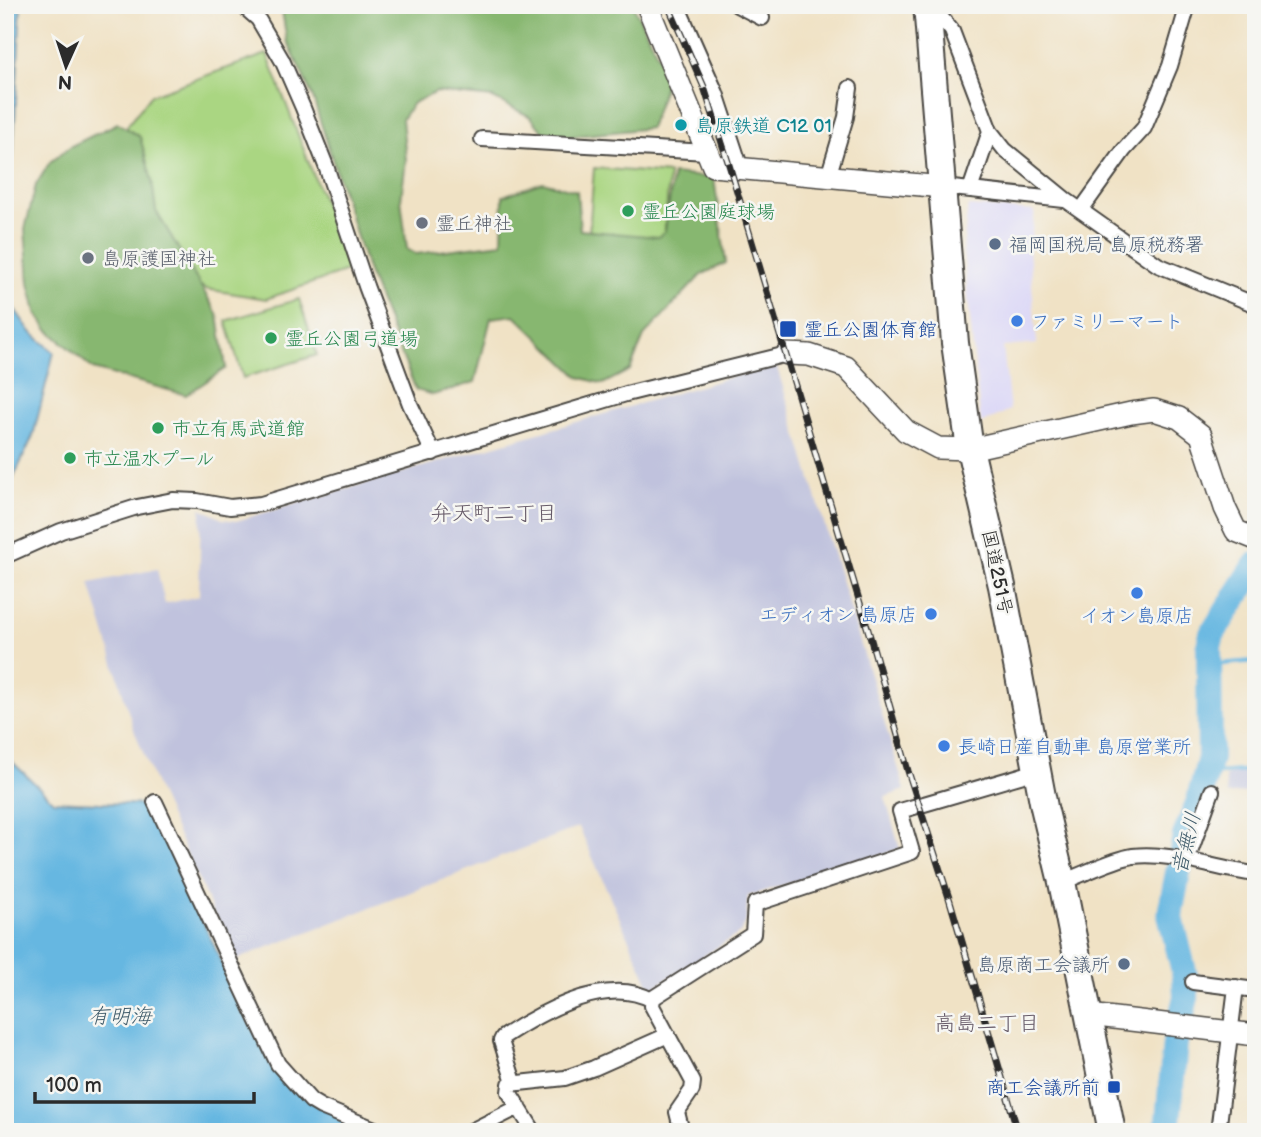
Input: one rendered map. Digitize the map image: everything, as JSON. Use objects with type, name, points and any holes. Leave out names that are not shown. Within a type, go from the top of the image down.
[{"type":"highway","name":"国道251号","points":[[927,7],[955,343],[970,449],[1002,586],[1037,771],[1112,1132]]},
{"type":"street","points":[[242,5],[258,19],[282,60],[303,108],[410,404],[433,453]]},
{"type":"street","points":[[647,5],[713,166],[1066,200]]},
{"type":"street","points":[[737,5],[762,18]]},
{"type":"street","points":[[1081,210],[1124,150],[1144,128],[1170,66],[1188,5]]},
{"type":"street","points":[[927,7],[940,16],[952,31],[990,131],[1005,150],[1066,200],[1158,265],[1256,305]]},
{"type":"street","points":[[685,10],[741,169]]},
{"type":"street","points":[[828,177],[846,117],[850,88]]},
{"type":"street","points":[[971,190],[990,131]]},
{"type":"street","points":[[482,139],[707,152]]},
{"type":"street","points":[[5,556],[61,531],[137,507],[173,500],[197,500],[230,507],[261,504],[626,394],[787,354],[809,355],[846,368],[906,431],[938,448],[970,449],[1154,410],[1179,418],[1201,435],[1225,508],[1236,531],[1256,539]]},
{"type":"street","points":[[652,1000],[753,934],[755,904],[912,852],[900,811],[1037,771]]},
{"type":"street","points":[[1182,859],[1213,790]]},
{"type":"street","points":[[155,802],[278,1064],[311,1101],[382,1132]]},
{"type":"street","points":[[1062,882],[1132,856],[1182,859],[1227,871],[1256,874]]},
{"type":"street","points":[[1193,982],[1256,990]]},
{"type":"street","points":[[1218,1132],[1236,987]]},
{"type":"street","points":[[514,1082],[501,1041],[539,1013],[600,993],[639,995],[652,1000]]},
{"type":"street","points":[[652,1000],[652,1006],[693,1087],[677,1112],[682,1132]]},
{"type":"street","points":[[1089,1015],[1256,1035]]},
{"type":"street","points":[[534,1132],[509,1092],[510,1084],[565,1078],[667,1035]]},
{"type":"street","points":[[469,1132],[519,1107]]},
{"type":"shaded area","points":[[968,206],[1035,211],[1029,250],[1037,344],[1003,347],[1010,410],[981,424],[963,250]]},
{"type":"shaded area","points":[[776,364],[905,790],[885,797],[900,849],[748,896],[746,921],[740,933],[651,989],[579,827],[235,960],[160,795],[133,727],[90,583],[157,569],[165,604],[199,596],[201,508],[222,519],[236,521]]},
{"type":"shaded area","points":[[1237,773],[1256,774],[1256,791],[1227,795],[1225,776]]},
{"type":"green space","points":[[281,5],[633,5],[668,76],[650,128],[548,139],[531,117],[493,98],[436,92],[413,103],[402,119],[406,160],[401,199],[407,249],[416,254],[502,243],[503,196],[543,182],[577,191],[580,230],[658,237],[665,231],[673,174],[714,178],[726,263],[701,275],[644,336],[630,370],[603,384],[579,377],[515,315],[491,318],[475,382],[433,395],[416,390],[369,275],[312,95],[287,41]]},
{"type":"green space","points":[[267,54],[350,270],[266,299],[206,289],[162,266],[127,126],[151,95]]},
{"type":"green space","points":[[118,123],[140,137],[152,181],[156,211],[218,315],[226,368],[186,395],[93,369],[47,329],[36,312],[29,283],[25,229],[36,185],[50,162],[71,146]]},
{"type":"green space","name":"霊丘公園庭球場","points":[[594,168],[669,174],[663,253],[588,247]]},
{"type":"green space","name":"霊丘公園弓道場","points":[[299,299],[317,355],[243,378],[226,321]]},
{"type":"water","points":[[5,5],[21,5],[13,157],[5,164]]},
{"type":"water","points":[[5,296],[31,332],[54,352],[33,436],[5,496]]},
{"type":"water","name":"有明海","points":[[5,755],[53,801],[149,805],[271,1066],[278,1075],[281,1073],[365,1132],[5,1132]]},
{"type":"waterway","name":"音無川","points":[[1167,1132],[1175,1043],[1186,997],[1185,976],[1170,914],[1185,836],[1198,803],[1210,758],[1209,646],[1212,634],[1256,565]]},
{"type":"waterway","points":[[1209,665],[1256,661]]},
{"type":"waterway","points":[[1206,774],[1256,770]]},
{"type":"railway","points":[[668,5],[704,87],[730,168],[1018,1132]]},
{"type":"place","name":"島原鉄道 C12 01","points":[[681,125]]},
{"type":"place","name":"霊丘公園庭球場","points":[[628,211]]},
{"type":"place","name":"霊丘神社","points":[[422,223]]},
{"type":"place","name":"福岡国税局 島原税務署","points":[[995,244]]},
{"type":"place","name":"島原護国神社","points":[[88,258]]},
{"type":"place","name":"ファミリーマート","points":[[1017,321]]},
{"type":"place","name":"霊丘公園体育館","points":[[788,329]]},
{"type":"place","name":"霊丘公園弓道場","points":[[271,338]]},
{"type":"place","name":"市立有馬武道館","points":[[158,428]]},
{"type":"place","name":"市立温水プール","points":[[70,458]]},
{"type":"place","name":"イオン島原店","points":[[1137,593]]},
{"type":"place","name":"エディオン 島原店","points":[[931,614]]},
{"type":"place","name":"長崎日産自動車 島原営業所","points":[[944,746]]},
{"type":"place","name":"島原商工会議所","points":[[1124,964]]},
{"type":"place","name":"商工会議所前","points":[[1114,1087]]},
{"type":"district","name":"弁天町二丁目","points":[[494,513]]},
{"type":"district","name":"高島二丁目","points":[[987,1023]]}]
